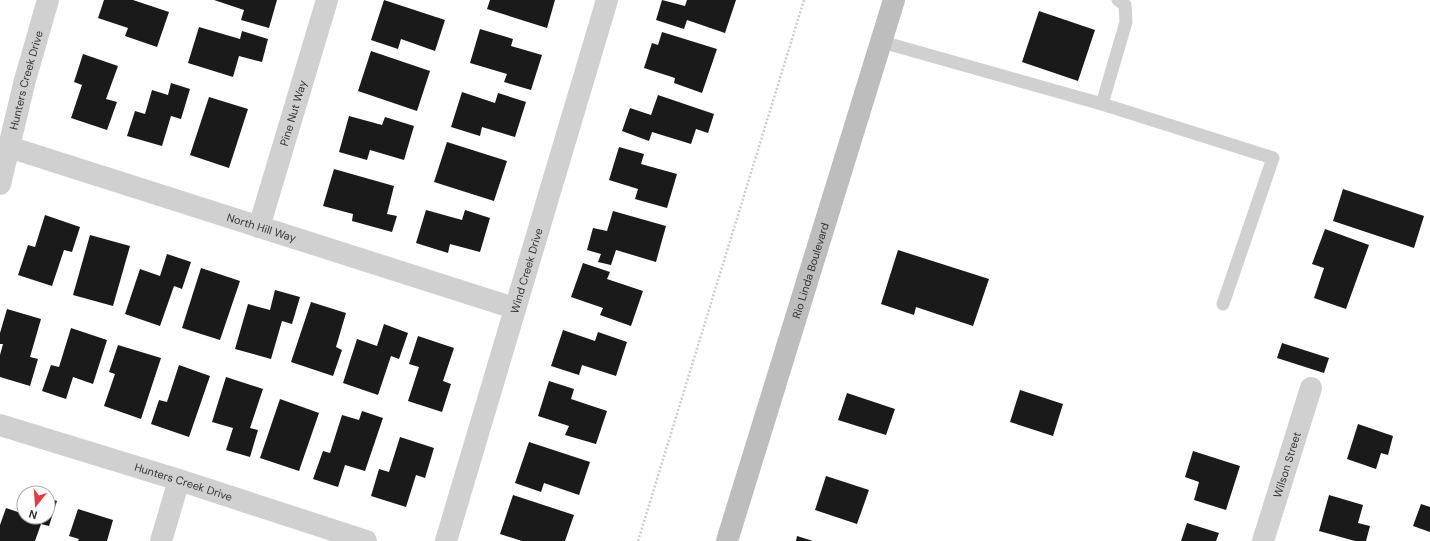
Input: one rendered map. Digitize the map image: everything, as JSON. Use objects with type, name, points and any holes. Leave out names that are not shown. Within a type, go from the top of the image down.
[{"type":"main road","name":"Rio Linda Boulevard","points":[[727,541],[894,0]]},
{"type":"street","name":"Hunters Creek Drive","points":[[0,184],[25,80],[48,0]]},
{"type":"street","name":"Pine Nut Way","points":[[260,227],[327,0]]},
{"type":"street","name":"Wind Creek Drive","points":[[446,541],[514,308],[607,0]]},
{"type":"street","name":"North Hill Way","points":[[9,147],[514,308]]},
{"type":"street","name":"Wilson Street","points":[[1263,541],[1311,388]]},
{"type":"street","name":"Hunters Creek Drive","points":[[0,425],[179,480],[366,541]]},
{"type":"street","points":[[160,541],[179,480]]},
{"type":"lane","points":[[1102,104],[1126,22],[1125,5],[1118,0]]},
{"type":"lane","points":[[882,42],[1102,104],[1273,158],[1224,304]]},
{"type":"path","points":[[638,541],[804,0]]},
{"type":"building","points":[[104,0],[133,0],[169,12],[157,47],[125,36],[128,28],[98,18]]},
{"type":"building","points":[[214,0],[277,0],[269,28],[241,20],[244,10]]},
{"type":"building","points":[[384,0],[445,20],[435,51],[401,39],[398,49],[371,40]]},
{"type":"building","points":[[490,0],[555,0],[547,28],[487,9]]},
{"type":"building","points":[[662,0],[685,6],[687,0],[736,0],[725,33],[687,20],[684,29],[656,20]]},
{"type":"building","points":[[1039,11],[1095,30],[1078,81],[1022,62]]},
{"type":"building","points":[[199,27],[240,39],[242,31],[268,39],[262,62],[239,56],[233,77],[188,63]]},
{"type":"building","points":[[480,29],[513,39],[511,46],[542,55],[531,90],[504,82],[507,74],[470,63]]},
{"type":"building","points":[[662,32],[717,49],[702,93],[674,83],[675,78],[644,68],[652,43],[658,45]]},
{"type":"building","points":[[371,51],[430,71],[417,111],[358,91]]},
{"type":"building","points":[[83,54],[118,66],[106,99],[117,102],[107,130],[71,118],[82,85],[74,82]]},
{"type":"building","points":[[171,83],[190,89],[181,119],[171,116],[162,146],[127,136],[135,111],[145,114],[152,90],[168,95]]},
{"type":"building","points":[[462,92],[495,103],[498,93],[526,102],[515,137],[482,127],[480,136],[451,127]]},
{"type":"building","points":[[658,95],[714,114],[708,133],[696,129],[691,144],[652,132],[649,141],[622,131],[630,108],[651,115]]},
{"type":"building","points":[[209,97],[248,109],[229,168],[190,155]]},
{"type":"building","points":[[349,116],[382,125],[385,117],[414,126],[404,160],[370,150],[367,160],[339,152]]},
{"type":"building","points":[[447,142],[507,161],[494,201],[434,182]]},
{"type":"building","points":[[619,147],[644,154],[641,164],[677,174],[667,208],[635,199],[638,189],[609,180]]},
{"type":"building","points":[[334,169],[394,186],[387,214],[397,216],[392,232],[352,221],[353,214],[323,206]]},
{"type":"building","points":[[1343,189],[1424,216],[1414,248],[1333,221]]},
{"type":"building","points":[[426,210],[462,220],[465,210],[490,218],[480,252],[450,244],[448,253],[416,243]]},
{"type":"building","points":[[613,211],[666,226],[656,262],[616,250],[611,265],[598,262],[601,254],[587,250],[593,228],[607,231]]},
{"type":"building","points":[[45,215],[80,227],[72,252],[64,250],[52,286],[18,275],[28,245],[35,247]]},
{"type":"building","points":[[1325,229],[1369,245],[1346,309],[1314,298],[1324,268],[1312,264]]},
{"type":"building","points":[[90,235],[130,246],[113,306],[73,295]]},
{"type":"building","points":[[898,250],[989,279],[973,326],[916,307],[914,315],[881,304]]},
{"type":"building","points":[[167,254],[191,262],[182,289],[174,286],[160,326],[125,314],[140,269],[160,276]]},
{"type":"building","points":[[583,263],[610,272],[607,279],[643,291],[631,326],[600,315],[603,308],[571,297]]},
{"type":"building","points":[[201,268],[240,281],[220,340],[182,328]]},
{"type":"building","points":[[275,290],[300,297],[292,324],[282,321],[271,359],[235,349],[248,304],[270,310]]},
{"type":"building","points":[[311,302],[346,313],[336,347],[342,350],[333,376],[291,362]]},
{"type":"building","points":[[7,309],[41,319],[30,357],[38,359],[30,386],[0,377],[0,355],[3,344],[0,344],[0,333]]},
{"type":"building","points":[[384,324],[408,333],[399,359],[391,356],[378,395],[343,383],[357,339],[377,346]]},
{"type":"building","points":[[71,328],[107,340],[93,384],[73,377],[66,399],[42,391],[51,365],[59,367]]},
{"type":"building","points":[[563,330],[595,341],[598,332],[627,342],[616,376],[582,365],[579,375],[551,366]]},
{"type":"building","points":[[418,336],[454,348],[443,381],[451,384],[442,412],[408,401],[419,367],[409,364]]},
{"type":"building","points":[[1282,343],[1329,358],[1324,373],[1277,358]]},
{"type":"building","points":[[118,345],[161,358],[141,419],[104,406],[115,374],[109,372]]},
{"type":"building","points":[[179,365],[210,376],[189,437],[151,424],[159,400],[167,402]]},
{"type":"building","points":[[226,377],[263,389],[250,428],[258,430],[250,457],[226,450],[233,428],[212,422]]},
{"type":"building","points":[[549,381],[574,389],[571,399],[607,411],[596,444],[565,435],[569,426],[538,416]]},
{"type":"building","points":[[1020,390],[1063,404],[1053,436],[1010,422]]},
{"type":"building","points":[[847,393],[895,409],[886,435],[838,420]]},
{"type":"building","points":[[280,399],[319,413],[299,471],[260,458]]},
{"type":"building","points":[[362,411],[383,418],[365,471],[345,465],[338,487],[313,479],[323,451],[330,453],[342,415],[359,420]]},
{"type":"building","points":[[1358,424],[1393,436],[1388,455],[1381,453],[1376,469],[1347,459]]},
{"type":"building","points":[[400,437],[434,448],[425,478],[416,475],[406,507],[371,496],[379,469],[389,472]]},
{"type":"building","points":[[529,442],[590,462],[579,495],[544,483],[541,492],[515,483]]},
{"type":"building","points":[[1193,451],[1240,466],[1226,510],[1194,500],[1199,482],[1185,477]]},
{"type":"building","points":[[826,476],[869,490],[857,524],[815,510]]},
{"type":"building","points":[[513,495],[574,515],[565,541],[522,541],[500,534]]},
{"type":"building","points":[[1329,495],[1363,505],[1358,523],[1370,526],[1366,541],[1355,541],[1319,531]]},
{"type":"building","points":[[1421,504],[1430,507],[1430,532],[1413,526]]},
{"type":"building","points":[[6,508],[16,511],[16,525],[41,525],[35,541],[0,541],[0,525]]},
{"type":"building","points":[[78,509],[113,520],[107,541],[78,541],[79,539],[69,536]]},
{"type":"building","points":[[1187,523],[1219,533],[1216,541],[1181,541]]},
{"type":"building","points":[[797,536],[813,541],[796,541]]}]
